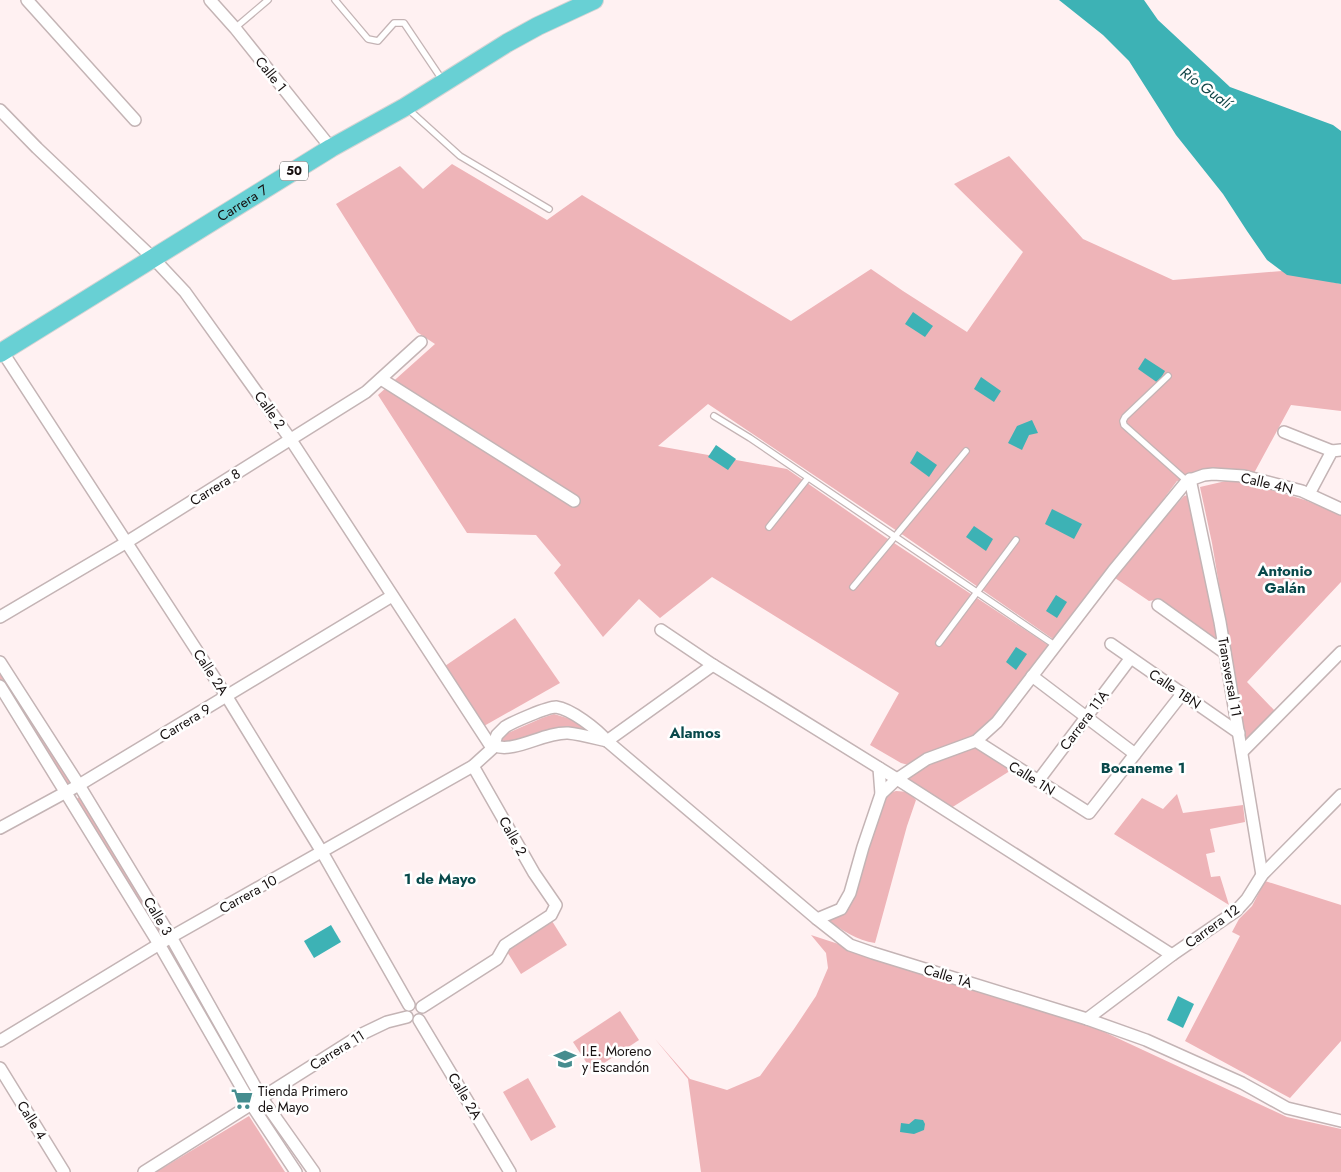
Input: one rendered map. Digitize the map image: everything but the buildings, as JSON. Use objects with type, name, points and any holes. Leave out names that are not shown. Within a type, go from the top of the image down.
[{"type":"highway","name":"Carrera 7","points":[[1,351],[507,43],[538,26],[594,0]]},
{"type":"street","points":[[27,0],[135,120]]},
{"type":"street","name":"Calle 1","points":[[210,0],[332,148]]},
{"type":"street","name":"Calle 2","points":[[0,110],[37,148],[154,259],[185,292],[291,440],[493,747]]},
{"type":"street","name":"Carrera 8","points":[[0,617],[127,542],[366,392],[421,342]]},
{"type":"street","name":"Calle 2A","points":[[1,351],[227,697],[322,852],[409,1004]]},
{"type":"street","points":[[381,379],[574,501]]},
{"type":"street","points":[[1284,432],[1336,450],[1309,494]]},
{"type":"street","name":"Calle 4N","points":[[1188,480],[1213,474],[1244,476],[1302,491],[1341,510]]},
{"type":"street","points":[[881,794],[897,779],[927,760],[976,741],[997,722],[1113,571],[1188,480]]},
{"type":"street","name":"Transversal 11","points":[[1188,480],[1220,622],[1262,876]]},
{"type":"street","name":"Carrera 9","points":[[0,828],[79,785],[392,596]]},
{"type":"street","points":[[1158,605],[1225,653]]},
{"type":"street","points":[[661,630],[713,665],[897,779],[1172,955]]},
{"type":"street","name":"Calle 1BN","points":[[1111,644],[1239,733]]},
{"type":"street","points":[[1242,752],[1341,652]]},
{"type":"street","name":"Carrera 11A","points":[[1038,781],[1130,659]]},
{"type":"street","name":"Calle 3","points":[[0,662],[79,785],[171,937],[262,1097],[314,1172]]},
{"type":"street","points":[[493,747],[514,747],[541,738],[567,733],[607,741],[713,665]]},
{"type":"street","points":[[1032,676],[1136,754],[1182,694]]},
{"type":"street","name":"Calle 3","points":[[0,686],[158,944],[251,1104],[296,1172]]},
{"type":"street","points":[[18,715],[29,707]]},
{"type":"street","name":"Carrera 10","points":[[0,1041],[158,944],[474,766],[493,747],[496,737],[506,726],[555,707],[584,720],[607,741]]},
{"type":"street","name":"Calle 1A","points":[[607,741],[817,920],[850,945],[1087,1019],[1146,1040],[1242,1084],[1287,1108],[1341,1121]]},
{"type":"street","name":"Calle 1N","points":[[976,741],[1089,813],[1136,754]]},
{"type":"street","name":"Calle 2","points":[[422,1007],[497,960],[505,945],[552,915],[556,905],[534,873],[474,766]]},
{"type":"street","points":[[817,920],[841,909],[850,893],[862,847],[881,794],[879,768]]},
{"type":"street","name":"Carrera 12","points":[[1087,1019],[1172,955],[1236,912],[1262,876],[1341,795]]},
{"type":"street","points":[[110,865],[122,857]]},
{"type":"street","points":[[409,1004],[419,1004],[422,1007],[424,1012],[419,1020],[410,1020],[405,1013],[409,1004]]},
{"type":"street","points":[[203,1021],[214,1013]]},
{"type":"street","name":"Carrera 11","points":[[144,1172],[364,1033],[387,1022],[407,1017]]},
{"type":"street","name":"Calle 2A","points":[[419,1020],[510,1172]]},
{"type":"street","name":"Calle 4","points":[[0,1068],[64,1172]]},
{"type":"lane","points":[[234,28],[268,0]]},
{"type":"lane","points":[[335,0],[368,39],[378,40],[394,23],[404,23],[444,82]]},
{"type":"lane","points":[[405,106],[460,156],[549,209]]},
{"type":"lane","points":[[1168,376],[1123,421],[1124,425],[1188,480]]},
{"type":"lane","points":[[714,416],[1056,646]]},
{"type":"lane","points":[[852,587],[966,451]]},
{"type":"lane","points":[[769,527],[808,478]]},
{"type":"lane","points":[[940,643],[1016,540]]},
{"type":"shaded area","points":[[1009,156],[1083,239],[1173,280],[1282,271],[1341,284],[1341,411],[1291,405],[1253,475],[1233,469],[1207,469],[1189,479],[1177,481],[1053,639],[903,535],[708,404],[658,446],[787,469],[885,537],[1051,647],[987,725],[971,737],[912,766],[901,763],[870,745],[899,693],[712,577],[660,618],[639,599],[603,637],[554,573],[561,565],[536,535],[467,533],[378,395],[435,344],[417,332],[336,204],[400,166],[423,189],[452,164],[547,220],[582,195],[791,321],[871,269],[967,332],[1023,252],[954,184]]},
{"type":"shaded area","points":[[1230,480],[1305,500],[1341,515],[1341,582],[1247,682],[1275,711],[1245,740],[1212,543],[1200,487]]},
{"type":"shaded area","points":[[1188,495],[1220,643],[1159,599],[1149,601],[1115,578],[1138,547],[1184,496]]},
{"type":"shaded area","points":[[515,618],[560,683],[484,726],[445,666]]},
{"type":"shaded area","points":[[0,659],[72,781],[65,785],[0,686]]},
{"type":"shaded area","points":[[554,714],[580,722],[596,736],[569,730],[502,747],[497,738],[542,718]]},
{"type":"shaded area","points":[[974,745],[1013,769],[951,808],[904,779],[931,763]]},
{"type":"shaded area","points":[[896,791],[909,792],[916,800],[875,943],[868,942],[826,920],[844,913],[852,902],[880,811],[889,794]]},
{"type":"shaded area","points":[[1177,794],[1183,813],[1243,805],[1245,822],[1210,829],[1215,852],[1206,854],[1211,877],[1220,876],[1229,905],[1114,834],[1142,798],[1163,809]]},
{"type":"shaded area","points":[[81,796],[165,934],[158,938],[75,800]]},
{"type":"shaded area","points":[[1265,881],[1341,905],[1341,1041],[1290,1098],[1185,1041],[1240,936],[1232,932],[1239,919],[1252,906]]},
{"type":"shaded area","points":[[552,921],[567,945],[521,974],[506,950]]},
{"type":"shaded area","points":[[811,935],[1100,1030],[1287,1117],[1341,1129],[1341,1172],[701,1172],[688,1079],[655,1039],[690,1079],[727,1090],[760,1076],[816,996],[828,968],[826,953]]},
{"type":"shaded area","points":[[171,946],[254,1091],[248,1094],[165,951]]},
{"type":"shaded area","points":[[620,1011],[639,1040],[592,1071],[573,1042]]},
{"type":"shaded area","points":[[528,1078],[556,1127],[531,1141],[503,1092]]},
{"type":"shaded area","points":[[249,1116],[285,1172],[156,1172]]},
{"type":"water","name":"Río Gualí","points":[[1059,0],[1144,0],[1158,20],[1230,87],[1333,125],[1341,131],[1341,284],[1287,275],[1267,260],[1223,194],[1176,135],[1129,61],[1103,35]]},
{"type":"water","points":[[913,312],[933,326],[925,337],[905,324]]},
{"type":"water","points":[[1145,358],[1165,371],[1158,383],[1138,369]]},
{"type":"water","points":[[981,377],[1001,391],[994,402],[974,389]]},
{"type":"water","points":[[1032,420],[1038,433],[1029,435],[1022,450],[1008,443],[1017,426]]},
{"type":"water","points":[[716,445],[736,459],[728,470],[708,457]]},
{"type":"water","points":[[917,451],[937,465],[929,477],[910,463]]},
{"type":"water","points":[[1052,509],[1082,524],[1074,539],[1045,524]]},
{"type":"water","points":[[974,526],[993,539],[986,551],[966,537]]},
{"type":"water","points":[[1056,595],[1067,602],[1057,618],[1046,611]]},
{"type":"water","points":[[1016,647],[1027,654],[1016,670],[1006,662]]},
{"type":"water","points":[[331,925],[341,942],[314,958],[304,941]]},
{"type":"water","points":[[1178,996],[1194,1004],[1183,1028],[1167,1020]]},
{"type":"water","points":[[915,1119],[923,1120],[925,1124],[924,1130],[914,1134],[900,1132],[901,1123],[909,1124]]},
{"type":"place","name":"I.E. Moreno y Escandón","points":[[565,1059]]},
{"type":"place","name":"Tienda Primero de Mayo","points":[[242,1099]]},
{"type":"district","name":"Antonio Galán","points":[[1285,580]]},
{"type":"district","name":"Alamos","points":[[695,733]]},
{"type":"district","name":"Bocaneme 1","points":[[1143,768]]},
{"type":"district","name":"1 de Mayo","points":[[440,879]]}]
